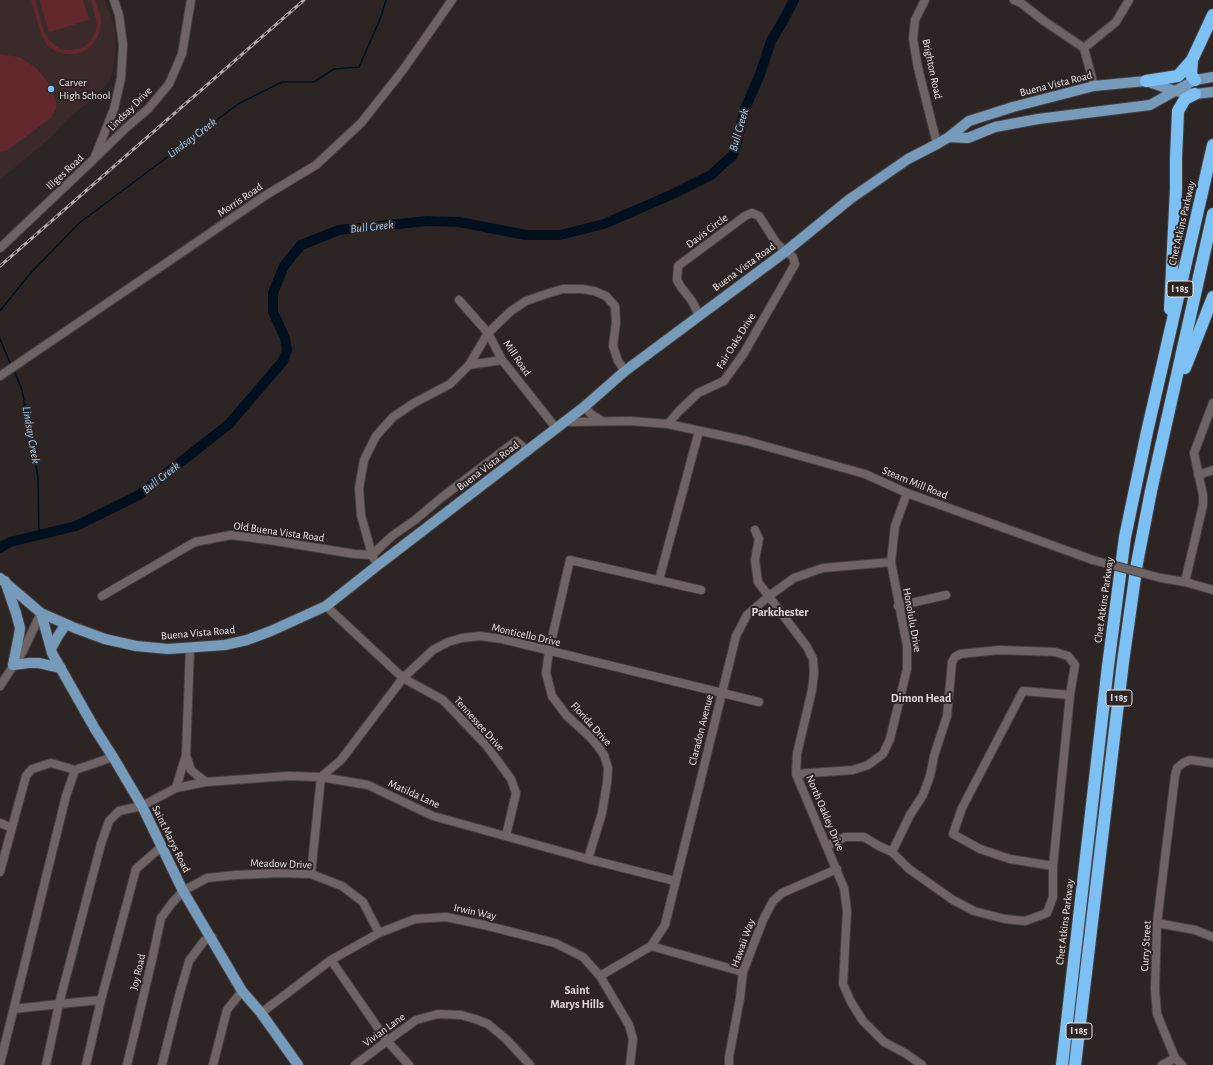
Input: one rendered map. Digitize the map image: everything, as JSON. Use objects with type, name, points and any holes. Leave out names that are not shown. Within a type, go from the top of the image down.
[{"type":"highway","points":[[1146,81],[1178,76],[1192,60],[1213,15]]},
{"type":"highway","points":[[1192,60],[1191,74],[1195,80]]},
{"type":"highway","points":[[1153,410],[1170,310],[1178,111],[1185,99],[1195,94]]},
{"type":"highway","name":"Chet Atkins Parkway","points":[[1062,1065],[1108,666],[1125,537],[1213,145]]},
{"type":"highway","name":"I 185","points":[[1075,1065],[1121,677],[1137,563],[1151,491],[1213,214]]},
{"type":"highway","points":[[1172,402],[1213,297]]},
{"type":"main road","points":[[949,137],[968,138],[995,127],[1038,119],[1150,105],[1195,80],[1213,77]]},
{"type":"main road","name":"Buena Vista Road","points":[[2,580],[42,613],[106,639],[136,646],[168,650],[225,645],[247,640],[271,631],[326,606],[584,407],[625,371],[785,252],[858,193],[908,159],[949,137],[969,121],[1013,107],[1094,86],[1146,81],[1175,91],[1195,94],[1213,92]]},
{"type":"main road","points":[[2,580],[16,613],[20,628],[13,665],[39,663],[61,668]]},
{"type":"main road","name":"Saint Marys Road","points":[[42,613],[51,649],[95,730],[142,806],[183,891],[212,937],[242,991],[298,1065]]},
{"type":"main road","points":[[51,649],[66,624]]},
{"type":"street","name":"Illges Road","points":[[0,248],[94,159],[114,110],[121,78],[123,45],[119,15],[114,0]]},
{"type":"street","name":"Lindsay Drive","points":[[94,159],[148,109],[169,84],[182,54],[191,0]]},
{"type":"street","name":"Morris Road","points":[[3,374],[266,195],[316,165],[361,123],[403,70],[452,0]]},
{"type":"street","name":"Brighton Road","points":[[925,0],[915,20],[913,40],[918,68],[937,144]]},
{"type":"street","points":[[1084,48],[1116,22],[1129,0]]},
{"type":"street","points":[[1020,1],[1044,21],[1084,48],[1094,86]]},
{"type":"street","name":"Davis Circle","points":[[700,315],[677,280],[678,266],[745,216],[752,213],[759,216],[777,244],[785,252]]},
{"type":"street","name":"Fair Oaks Drive","points":[[668,424],[698,393],[724,381],[744,353],[795,264],[793,257],[785,252]]},
{"type":"street","points":[[378,565],[372,555],[362,515],[359,488],[364,460],[376,436],[393,417],[414,403],[450,384],[469,366],[488,333],[511,311],[526,301],[563,289],[582,289],[594,291],[606,296],[615,306],[616,322],[613,346],[618,361],[625,371]]},
{"type":"street","name":"Mill Road","points":[[460,300],[488,333],[502,360],[560,425]]},
{"type":"street","points":[[469,366],[502,360]]},
{"type":"street","points":[[1185,582],[1203,495],[1194,453],[1213,403]]},
{"type":"street","points":[[584,407],[602,422]]},
{"type":"street","name":"Steam Mill Road","points":[[560,425],[631,421],[668,424],[747,441],[865,474],[907,493],[1093,560],[1213,590]]},
{"type":"street","points":[[699,431],[658,580],[701,590]]},
{"type":"street","points":[[372,555],[392,536],[415,520],[516,441],[528,451]]},
{"type":"street","points":[[1198,474],[1213,470]]},
{"type":"street","name":"Honolulu Drive","points":[[796,774],[853,770],[868,765],[883,754],[890,739],[907,669],[907,646],[898,606],[891,562],[895,526],[907,493]]},
{"type":"street","name":"North Oakley Drive","points":[[755,530],[759,540],[755,560],[758,582],[807,648],[813,659],[814,673],[812,690],[797,754],[796,774],[844,888],[847,911],[843,984],[851,1002],[863,1021],[884,1042],[905,1053],[922,1065]]},
{"type":"street","name":"Old Buena Vista Road","points":[[102,596],[195,542],[231,535],[355,554],[372,555]]},
{"type":"street","name":"Florida Drive","points":[[588,859],[602,813],[608,768],[604,755],[597,745],[567,716],[552,696],[546,673],[549,651],[570,560],[658,580]]},
{"type":"street","name":"Claradon Avenue","points":[[600,976],[651,946],[665,925],[736,636],[747,615],[769,596],[794,578],[823,568],[891,562]]},
{"type":"street","points":[[898,606],[946,595]]},
{"type":"street","name":"Tennessee Drive","points":[[326,606],[403,678],[443,700],[486,745],[511,779],[516,793],[506,836]]},
{"type":"street","points":[[0,686],[26,646],[42,613]]},
{"type":"street","name":"Monticello Drive","points":[[321,777],[341,760],[403,678],[433,650],[448,642],[462,638],[480,636],[495,638],[759,702]]},
{"type":"street","points":[[176,788],[186,755],[190,648]]},
{"type":"street","points":[[827,846],[846,837],[864,837],[892,852],[909,869],[953,900],[974,911],[1005,919],[1025,921],[1048,913],[1053,897],[1053,866],[1070,695],[1075,665],[1068,656],[1055,652],[999,650],[960,654],[955,657],[952,662],[947,716],[934,756],[930,776],[922,795],[910,815],[892,852]]},
{"type":"street","points":[[1053,866],[1010,860],[980,849],[953,834],[962,808],[1023,691],[1070,695]]},
{"type":"street","points":[[186,755],[191,770],[206,782]]},
{"type":"street","points":[[0,872],[26,776],[32,769],[51,763],[74,770],[113,757]]},
{"type":"street","name":"Curry Street","points":[[1182,1065],[1175,1058],[1157,1014],[1155,989],[1157,923],[1177,768],[1190,760],[1213,763]]},
{"type":"street","points":[[0,1064],[66,796],[74,770]]},
{"type":"street","name":"Matilda Lane","points":[[46,1065],[59,1004],[101,844],[109,821],[119,812],[142,806],[176,788],[206,782],[288,776],[321,777],[368,785],[433,816],[588,859],[675,881]]},
{"type":"street","points":[[311,874],[321,777]]},
{"type":"street","points":[[0,823],[12,828]]},
{"type":"street","points":[[86,1065],[101,1000],[136,869],[162,847]]},
{"type":"street","name":"Hawaii Way","points":[[729,1065],[743,972],[763,920],[773,901],[782,893],[837,869]]},
{"type":"street","name":"Meadow Drive","points":[[183,891],[207,878],[214,877],[280,873],[311,874],[342,886],[363,902],[379,933]]},
{"type":"street","name":"Joy Road","points":[[127,1065],[161,918],[183,891]]},
{"type":"street","name":"Irwin Way","points":[[260,1013],[330,960],[379,933],[415,919],[446,917],[555,943],[583,958],[600,976],[630,1025],[633,1039],[630,1065]]},
{"type":"street","points":[[1157,923],[1195,930],[1213,937]]},
{"type":"street","points":[[162,1065],[189,961],[204,941],[212,937]]},
{"type":"street","points":[[651,946],[743,972]]},
{"type":"street","points":[[330,960],[387,1041],[409,1065]]},
{"type":"street","points":[[213,1065],[227,1010],[242,991]]},
{"type":"street","points":[[14,1008],[101,1000]]},
{"type":"street","name":"Vivian Lane","points":[[355,1065],[416,1020],[438,1014],[461,1015],[488,1024],[506,1039],[530,1065]]},
{"type":"street","points":[[1162,1065],[1175,1058]]},
{"type":"shaded area","name":"Carver High School","points":[[0,0],[105,0],[115,27],[115,57],[110,80],[94,98],[72,115],[49,139],[0,180]]},
{"type":"shaded area","points":[[31,0],[35,0],[44,31],[49,40],[60,49],[71,50],[79,49],[85,46],[95,33],[97,26],[91,0],[95,0],[101,18],[101,25],[96,40],[88,49],[77,54],[66,54],[55,51],[47,45],[42,36]]},
{"type":"shaded area","points":[[39,0],[83,0],[89,20],[49,32]]},
{"type":"shaded area","points":[[0,54],[19,57],[37,69],[50,85],[56,101],[56,109],[51,118],[6,151],[0,152]]},
{"type":"waterway","name":"Lindsay Creek","points":[[0,311],[28,276],[78,224],[238,104],[282,82],[314,82],[334,69],[359,67],[381,17],[386,0]]},
{"type":"waterway","name":"Bull Creek","points":[[0,548],[10,542],[76,526],[139,495],[229,424],[283,361],[287,350],[285,338],[273,312],[273,293],[284,266],[301,245],[339,230],[428,221],[459,222],[526,235],[560,235],[604,224],[673,194],[711,175],[733,155],[745,109],[760,74],[771,41],[794,0]]},
{"type":"waterway","name":"Lindsay Creek","points":[[0,339],[11,365]]},
{"type":"waterway","name":"Lindsay Creek","points":[[14,370],[22,390],[38,477],[39,535]]},
{"type":"railway","points":[[0,266],[304,0]]},
{"type":"place","name":"Carver High School","points":[[51,89]]},
{"type":"district","name":"Parkchester","points":[[780,612]]},
{"type":"district","name":"Dimon Head","points":[[921,698]]},
{"type":"district","name":"Saint Marys Hills","points":[[577,997]]}]
